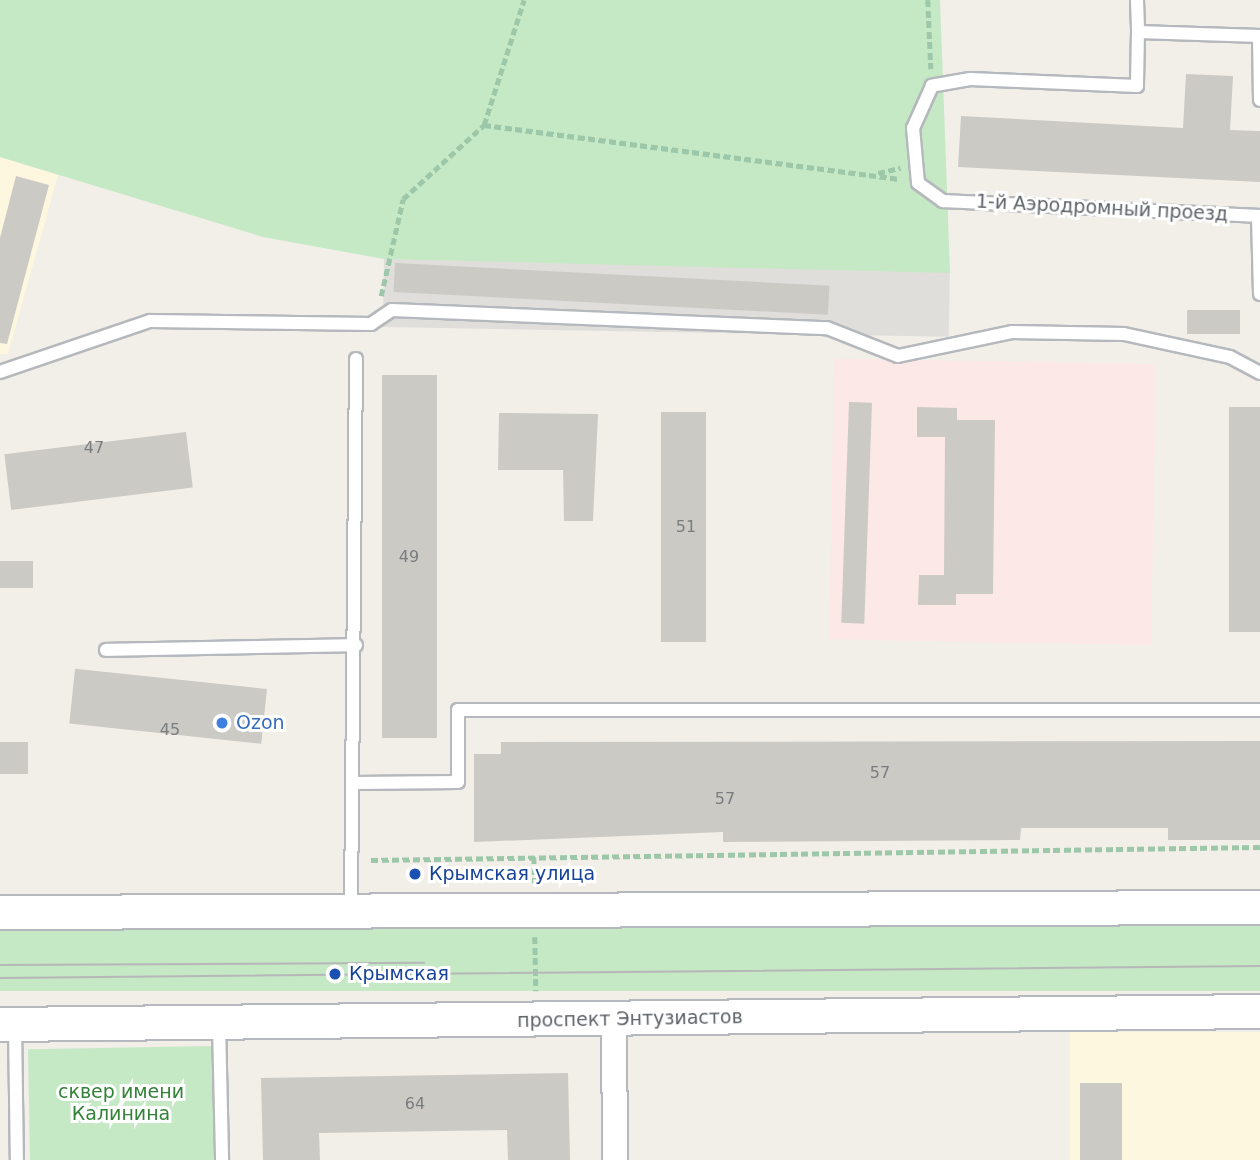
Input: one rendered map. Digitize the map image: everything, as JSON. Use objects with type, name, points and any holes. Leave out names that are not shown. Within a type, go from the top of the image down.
[{"type":"main road","points":[[0,912],[1260,907]]},
{"type":"main road","name":"проспект Энтузиастов","points":[[7,1024],[219,1024],[1260,1011]]},
{"type":"street","points":[[614,1019],[615,1160]]},
{"type":"lane","points":[[918,183],[912,128],[932,86],[970,79],[1137,86],[1137,0]]},
{"type":"lane","points":[[1138,32],[1260,36],[1260,100]]},
{"type":"lane","name":"1-й Аэродромный проезд","points":[[918,183],[943,201],[1259,216]]},
{"type":"lane","points":[[1259,216],[1260,294]]},
{"type":"lane","points":[[0,372],[149,321],[376,321],[391,310],[827,328],[898,356],[1013,332],[1124,334],[1230,357],[1260,373]]},
{"type":"lane","points":[[351,910],[355,783],[356,359]]},
{"type":"lane","points":[[106,650],[356,645]]},
{"type":"lane","points":[[355,783],[458,782],[458,710],[1260,710]]},
{"type":"lane","points":[[7,1024],[17,1160]]},
{"type":"lane","points":[[219,1024],[222,1160]]},
{"type":"path","points":[[376,321],[402,199],[484,125],[524,0]]},
{"type":"path","points":[[928,0],[932,86]]},
{"type":"path","points":[[484,125],[918,183]]},
{"type":"path","points":[[353,860],[1260,847]]},
{"type":"path","points":[[535,911],[536,1020]]},
{"type":"shaded area","points":[[0,157],[58,175],[8,354],[0,354]]},
{"type":"shaded area","points":[[384,259],[950,269],[949,337],[383,327]]},
{"type":"shaded area","points":[[834,358],[1156,364],[1151,645],[829,639]]},
{"type":"shaded area","points":[[1070,1032],[1260,1032],[1260,1160],[1070,1160]]},
{"type":"green space","points":[[0,0],[940,0],[950,273],[384,259],[263,237],[0,157]]},
{"type":"green space","points":[[0,926],[1260,926],[1260,991],[0,991]]},
{"type":"green space","name":"сквер имени Калинина","points":[[214,1046],[216,1160],[30,1160],[28,1049]]},
{"type":"building","points":[[1186,74],[1233,76],[1230,130],[1260,131],[1260,182],[958,167],[961,116],[1183,128]]},
{"type":"building","points":[[16,176],[49,185],[7,344],[0,343],[0,238]]},
{"type":"building","points":[[395,263],[829,286],[828,315],[393,292]]},
{"type":"building","points":[[1187,310],[1240,310],[1240,334],[1187,334]]},
{"type":"building","points":[[382,375],[437,375],[437,738],[382,738]]},
{"type":"building","points":[[849,402],[872,403],[864,624],[841,623]]},
{"type":"building","points":[[917,407],[957,408],[957,420],[995,420],[993,594],[956,594],[956,605],[918,605],[919,575],[944,575],[945,437],[917,437]]},
{"type":"building","points":[[1229,407],[1260,407],[1260,632],[1229,632]]},
{"type":"building","points":[[661,412],[706,412],[706,642],[661,642]]},
{"type":"building","points":[[499,413],[598,414],[593,521],[564,521],[563,470],[498,470]]},
{"type":"building","points":[[186,432],[193,488],[11,510],[4,454]]},
{"type":"building","points":[[0,561],[33,561],[33,588],[0,588]]},
{"type":"building","points":[[75,669],[267,689],[261,744],[69,724]]},
{"type":"building","points":[[1260,741],[1260,840],[1168,840],[1168,828],[1021,828],[1020,840],[723,842],[723,832],[474,842],[474,754],[501,754],[501,742]]},
{"type":"building","points":[[0,742],[28,742],[28,774],[0,774]]},
{"type":"building","points":[[568,1073],[570,1160],[508,1160],[507,1130],[319,1133],[320,1160],[263,1160],[261,1078]]},
{"type":"building","points":[[1080,1083],[1122,1083],[1122,1160],[1080,1160]]},
{"type":"tram line","points":[[0,965],[424,963]]},
{"type":"tram line","points":[[0,978],[1260,966]]},
{"type":"place","name":"Ozon","points":[[222,723]]},
{"type":"place","name":"Крымская улица","points":[[415,874]]},
{"type":"place","name":"Крымская","points":[[335,974]]}]
